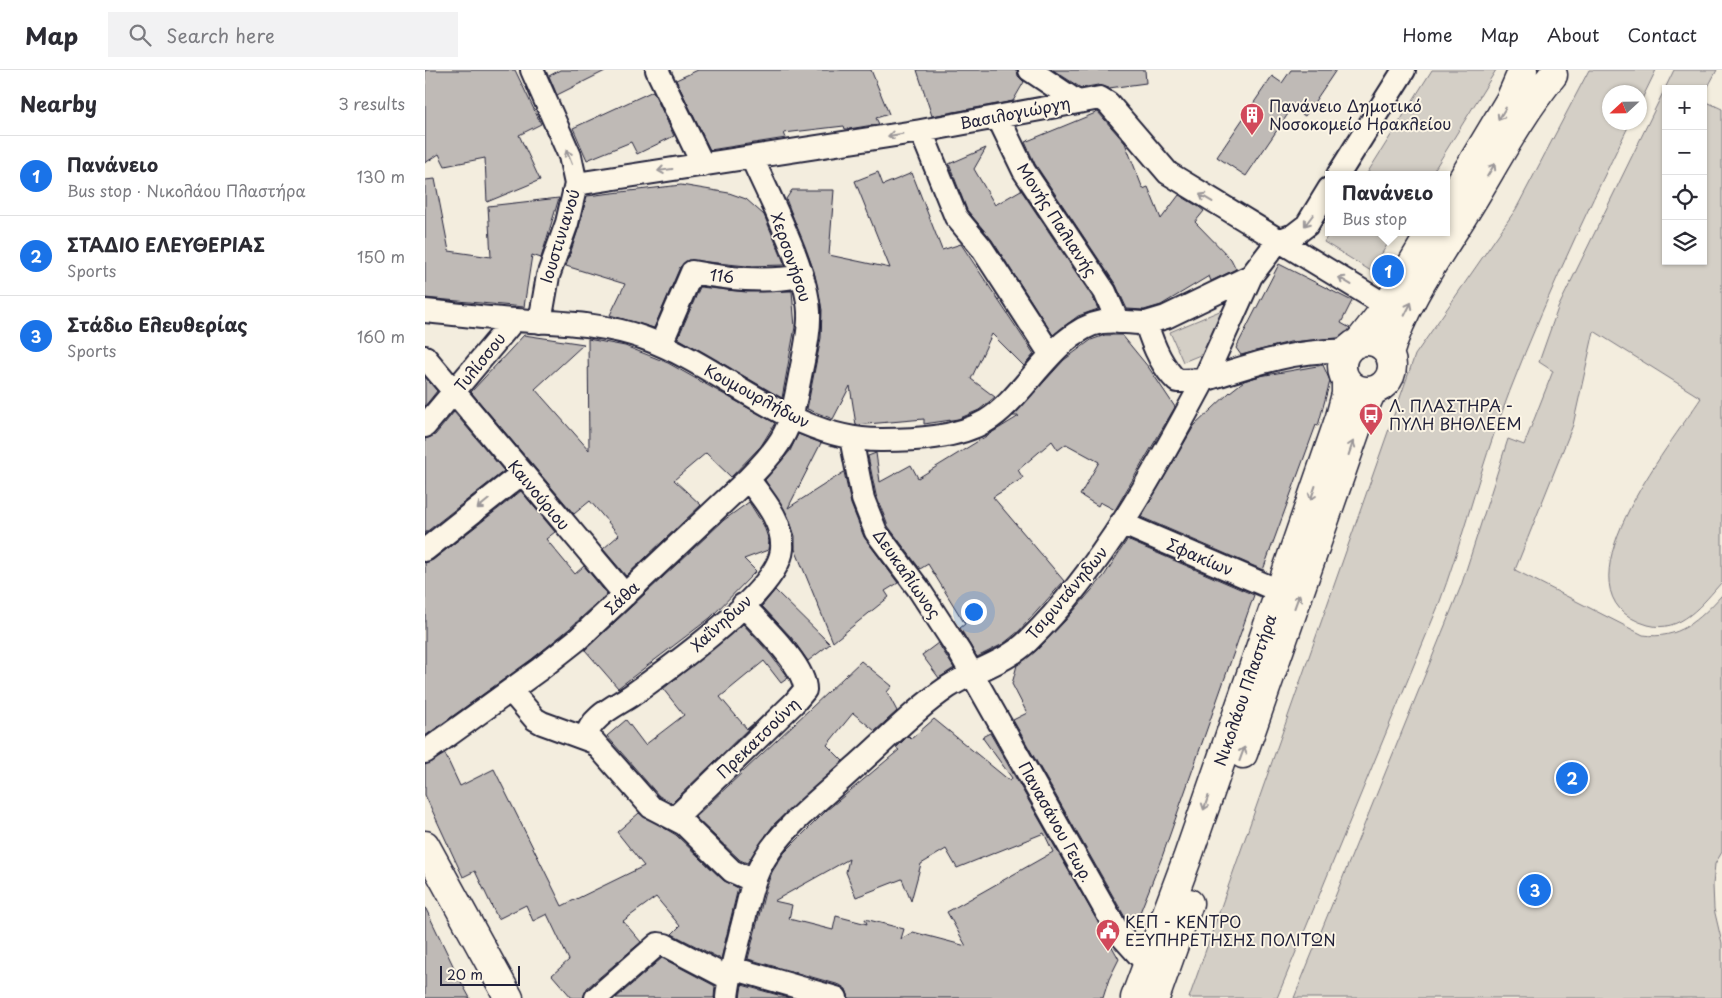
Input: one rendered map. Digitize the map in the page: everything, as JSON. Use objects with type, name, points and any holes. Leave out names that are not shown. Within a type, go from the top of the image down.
[{"type":"main road","points":[[1450,200],[1510,100],[1523,70]]},
{"type":"main road","points":[[1389,354],[1402,321],[1422,284],[1551,72]]},
{"type":"main road","points":[[1352,347],[1368,341],[1377,343],[1389,354],[1392,365],[1390,376],[1380,388],[1373,391],[1357,390],[1345,380],[1342,365],[1352,347],[1387,306],[1429,236]]},
{"type":"main road","name":"Νικολάου Πλαστήρα","points":[[1135,998],[1187,858],[1340,417],[1346,394],[1345,380]]},
{"type":"main road","name":"Νικολάου Πλαστήρα","points":[[1155,998],[1362,413],[1373,391]]},
{"type":"main road","points":[[425,846],[509,998]]},
{"type":"street","name":"Ιουστινιανού","points":[[532,70],[570,156],[576,184],[567,223],[547,276],[540,322]]},
{"type":"street","points":[[1031,70],[1076,101]]},
{"type":"street","points":[[1341,171],[1404,70]]},
{"type":"street","points":[[665,73],[703,165]]},
{"type":"street","name":"Βασιλογιώργη","points":[[576,184],[921,131],[1096,98],[1104,100],[1168,173],[1387,306]]},
{"type":"street","name":"Μονής Παλιανής","points":[[998,117],[1024,171],[1105,292],[1118,322]]},
{"type":"street","points":[[921,131],[956,217],[981,247],[1051,355]]},
{"type":"street","name":"Χερσονήσου","points":[[752,158],[787,238],[807,297],[809,324],[792,418]]},
{"type":"street","points":[[1257,268],[1278,241],[1294,235],[1307,224],[1325,195]]},
{"type":"street","name":"Κουμουρλήδων","points":[[425,311],[606,327],[661,344],[792,418],[851,438],[883,440],[933,436],[984,423],[1005,406],[1051,355],[1088,328],[1103,322],[1146,323],[1167,318],[1257,268]]},
{"type":"street","name":"Τσιριντάνηδων","points":[[730,982],[754,881],[772,848],[813,805],[931,700],[949,686],[1003,660],[1028,640],[1072,590],[1121,523],[1171,441],[1204,380],[1257,268]]},
{"type":"street","name":"116","points":[[661,344],[692,272],[740,279],[785,279],[801,276]]},
{"type":"street","name":"Τυλίσσου","points":[[425,426],[454,394],[514,320]]},
{"type":"street","points":[[1146,323],[1158,355],[1173,377],[1181,382],[1204,380],[1301,353],[1352,347]]},
{"type":"street","name":"Καινούριου","points":[[425,357],[521,474],[625,595]]},
{"type":"street","name":"Σάθα","points":[[425,752],[511,691],[579,639],[770,457],[786,434],[792,418]]},
{"type":"street","name":"Δευκαλίωνος","points":[[851,438],[863,499],[876,532],[918,588],[973,674]]},
{"type":"street","points":[[425,550],[521,474]]},
{"type":"street","name":"Χαΐνηδων","points":[[586,737],[589,728],[597,718],[656,678],[723,625],[776,568],[782,548],[778,524],[748,478]]},
{"type":"street","name":"Σφακίων","points":[[1121,523],[1279,591]]},
{"type":"street","name":"Πρεκατσούνη","points":[[675,818],[794,703],[805,690],[805,680],[797,667],[743,605]]},
{"type":"street","name":"Πανασάνου Γεωρ.","points":[[973,674],[1111,920],[1129,946],[1147,964]]},
{"type":"street","points":[[511,691],[535,719],[556,729],[586,737],[605,752],[651,807],[675,818],[691,830],[732,871],[754,881]]},
{"type":"street","points":[[596,998],[658,944],[665,945],[730,982],[836,998]]},
{"type":"shaded area","points":[[1432,70],[1496,70],[1433,171],[1369,171]]},
{"type":"shaded area","points":[[1589,70],[1656,70],[1647,89],[1647,85],[1602,85],[1602,130],[1627,130],[1576,236],[1525,352],[1495,431],[1439,604],[1277,998],[1189,998],[1415,355],[1516,209]]},
{"type":"shaded area","points":[[1674,70],[1717,70],[1707,89],[1707,85],[1667,85]]},
{"type":"shaded area","points":[[1662,95],[1662,265],[1707,265],[1707,101],[1722,109],[1722,582],[1690,615],[1671,625],[1660,627],[1648,625],[1620,609],[1609,584],[1612,552],[1625,518],[1666,448],[1701,398],[1594,331],[1573,425],[1515,570],[1643,635],[1656,636],[1678,631],[1696,620],[1722,595],[1722,852],[1715,864],[1713,885],[1714,909],[1722,943],[1722,998],[1294,998],[1461,586],[1508,439],[1524,445],[1553,371],[1539,362],[1558,308],[1645,130],[1647,130],[1647,125]]},
{"type":"shaded area","points":[[1328,236],[1393,236],[1371,271],[1324,242]]},
{"type":"shaded area","points":[[1222,310],[1223,313],[1205,353],[1183,362],[1170,332]]},
{"type":"building","points":[[425,70],[515,70],[541,124],[519,135],[540,180],[487,202],[485,158],[445,166],[439,154],[425,163]]},
{"type":"building","points":[[560,70],[607,70],[557,95],[549,76]]},
{"type":"building","points":[[698,70],[871,70],[889,114],[876,118],[879,124],[849,129],[845,129],[844,126],[784,133],[786,138],[710,150],[676,80]]},
{"type":"building","points":[[917,70],[1017,70],[1018,76],[1024,82],[1013,101],[932,116]]},
{"type":"building","points":[[1053,70],[1145,70],[1146,83],[1109,88],[1098,85],[1081,88]]},
{"type":"building","name":"Πανάνειο Δημοτικό Νοσοκομείο Ηρακλείου","points":[[1291,70],[1336,70],[1305,116],[1292,108],[1246,176],[1217,157],[1272,76],[1282,83]]},
{"type":"building","points":[[653,91],[674,136],[637,154],[631,142],[587,160],[573,128]]},
{"type":"building","points":[[1098,112],[1125,143],[1143,189],[1148,187],[1161,219],[1179,195],[1199,207],[1204,211],[1195,222],[1231,259],[1236,269],[1211,281],[1209,276],[1161,305],[1144,310],[1127,309],[1116,285],[1035,164],[1025,142]]},
{"type":"building","points":[[986,148],[974,169],[995,205],[1021,190],[1093,298],[1098,309],[1078,316],[1053,335],[992,240],[967,210],[949,164]]},
{"type":"building","points":[[878,172],[883,185],[912,173],[942,250],[961,244],[1034,354],[1024,366],[992,334],[971,379],[995,397],[979,410],[958,419],[924,424],[924,419],[856,425],[850,386],[833,419],[807,409],[821,338],[822,310],[814,271],[786,199],[792,190],[834,190],[829,255],[890,268],[855,181]]},
{"type":"building","points":[[435,179],[449,251],[491,257],[488,206],[559,198],[541,258],[532,255],[524,307],[425,298],[425,180]]},
{"type":"building","points":[[681,185],[729,193],[746,199],[764,215],[785,265],[747,266],[688,260],[680,267],[654,328],[610,315],[625,284],[566,266],[587,196]]},
{"type":"building","points":[[1279,264],[1352,301],[1341,323],[1350,328],[1345,336],[1338,338],[1290,342],[1241,355],[1236,348]]},
{"type":"building","points":[[700,287],[746,292],[792,291],[795,327],[782,398],[678,338]]},
{"type":"building","points":[[524,335],[584,344],[535,389],[589,450],[588,339],[625,346],[668,363],[775,423],[761,446],[731,477],[706,453],[674,480],[701,505],[626,576],[603,549],[619,535],[590,501],[574,514],[471,392]]},
{"type":"building","points":[[1105,335],[1122,335],[1149,368],[1175,407],[1115,510],[1100,502],[1098,506],[1080,495],[1099,462],[1066,444],[1058,450],[1052,441],[1018,470],[1023,478],[993,497],[1064,581],[1019,631],[1003,644],[977,657],[960,628],[965,624],[928,564],[920,569],[888,526],[876,495],[868,456],[876,453],[880,482],[911,465],[918,478],[1019,416],[1013,416],[1064,360],[1091,340]]},
{"type":"building","points":[[1323,365],[1330,381],[1318,426],[1316,425],[1263,570],[1141,517],[1194,426],[1230,392],[1244,381],[1260,376]]},
{"type":"building","points":[[425,377],[437,391],[425,406]]},
{"type":"building","points":[[454,412],[504,471],[425,533],[425,439],[435,435]]},
{"type":"building","points":[[798,434],[821,443],[788,508],[844,472],[851,504],[864,537],[898,583],[885,591],[889,597],[833,642],[795,549],[795,536],[788,516],[765,480],[790,451]]},
{"type":"building","points":[[521,491],[555,532],[546,539],[575,574],[584,566],[607,594],[569,629],[532,659],[425,736],[425,563],[433,560]]},
{"type":"building","points":[[749,502],[764,526],[769,541],[768,550],[744,559],[756,571],[710,618],[618,688],[585,650],[724,520]]},
{"type":"building","points":[[1127,540],[1254,595],[1162,857],[1139,915],[1126,919],[1013,720],[1027,713],[1012,684],[1017,665],[1037,650],[1065,621],[1104,576]]},
{"type":"building","points":[[775,590],[830,644],[808,661],[791,637],[762,606]]},
{"type":"building","points":[[743,624],[770,654],[788,678],[781,683],[764,661],[720,697],[747,729],[754,723],[672,803],[659,796],[607,736],[626,720],[645,745],[684,715],[663,689]]},
{"type":"building","points":[[938,643],[954,668],[939,678],[922,655]]},
{"type":"building","points":[[861,661],[892,686],[887,692],[897,711],[875,731],[853,713],[827,745],[843,761],[774,824],[747,863],[740,860],[695,817]]},
{"type":"building","points":[[934,719],[1010,781],[1012,778],[982,737],[990,733],[1119,959],[1109,979],[1103,998],[849,998],[846,989],[840,985],[748,959],[766,888],[772,872],[784,853],[827,810],[899,750],[896,748],[908,736],[911,739]],"holes":[[[1044,833],[1053,852],[947,912],[966,946],[913,932],[901,939],[904,929],[865,919],[867,924],[836,916],[833,930],[789,919],[792,905],[774,901],[849,859],[846,872],[856,897],[902,879],[911,901],[921,864],[946,849],[957,868]]]},
{"type":"building","points":[[445,754],[460,786],[494,769],[562,906],[644,866],[617,832],[639,813],[676,835],[723,880],[738,888],[721,959],[672,934],[680,926],[656,897],[623,921],[641,942],[587,988],[583,998],[572,998],[552,975],[569,960],[547,914],[533,921],[526,905],[498,919],[475,871],[463,877],[425,795],[425,765]]},
{"type":"building","points":[[425,907],[460,980],[470,998],[425,998]]},
{"type":"building","points":[[662,958],[715,986],[714,998],[616,998]]},
{"type":"building","points":[[742,985],[789,998],[740,998]]},
{"type":"place","name":"Πανάνειο Δημοτικό Νοσοκομείο Ηρακλείου","points":[[1252,136]]},
{"type":"place","name":"Πανάνειο","points":[[1388,271]]},
{"type":"place","name":"Λ. ΠΛΑΣΤΗΡΑ - ΠΥΛΗ ΒΗΘΛΕΕΜ","points":[[1371,436]]},
{"type":"place","name":"ΣΤΑΔΙΟ ΕΛΕΥΘΕΡΙΑΣ","points":[[1572,778]]},
{"type":"place","name":"Στάδιο Ελευθερίας","points":[[1535,890]]},
{"type":"place","name":"ΚΕΠ - ΚΕΝΤΡΟ ΕΞΥΠΗΡΕΤΗΣΗΣ ΠΟΛΙΤΩΝ","points":[[1108,952]]}]
